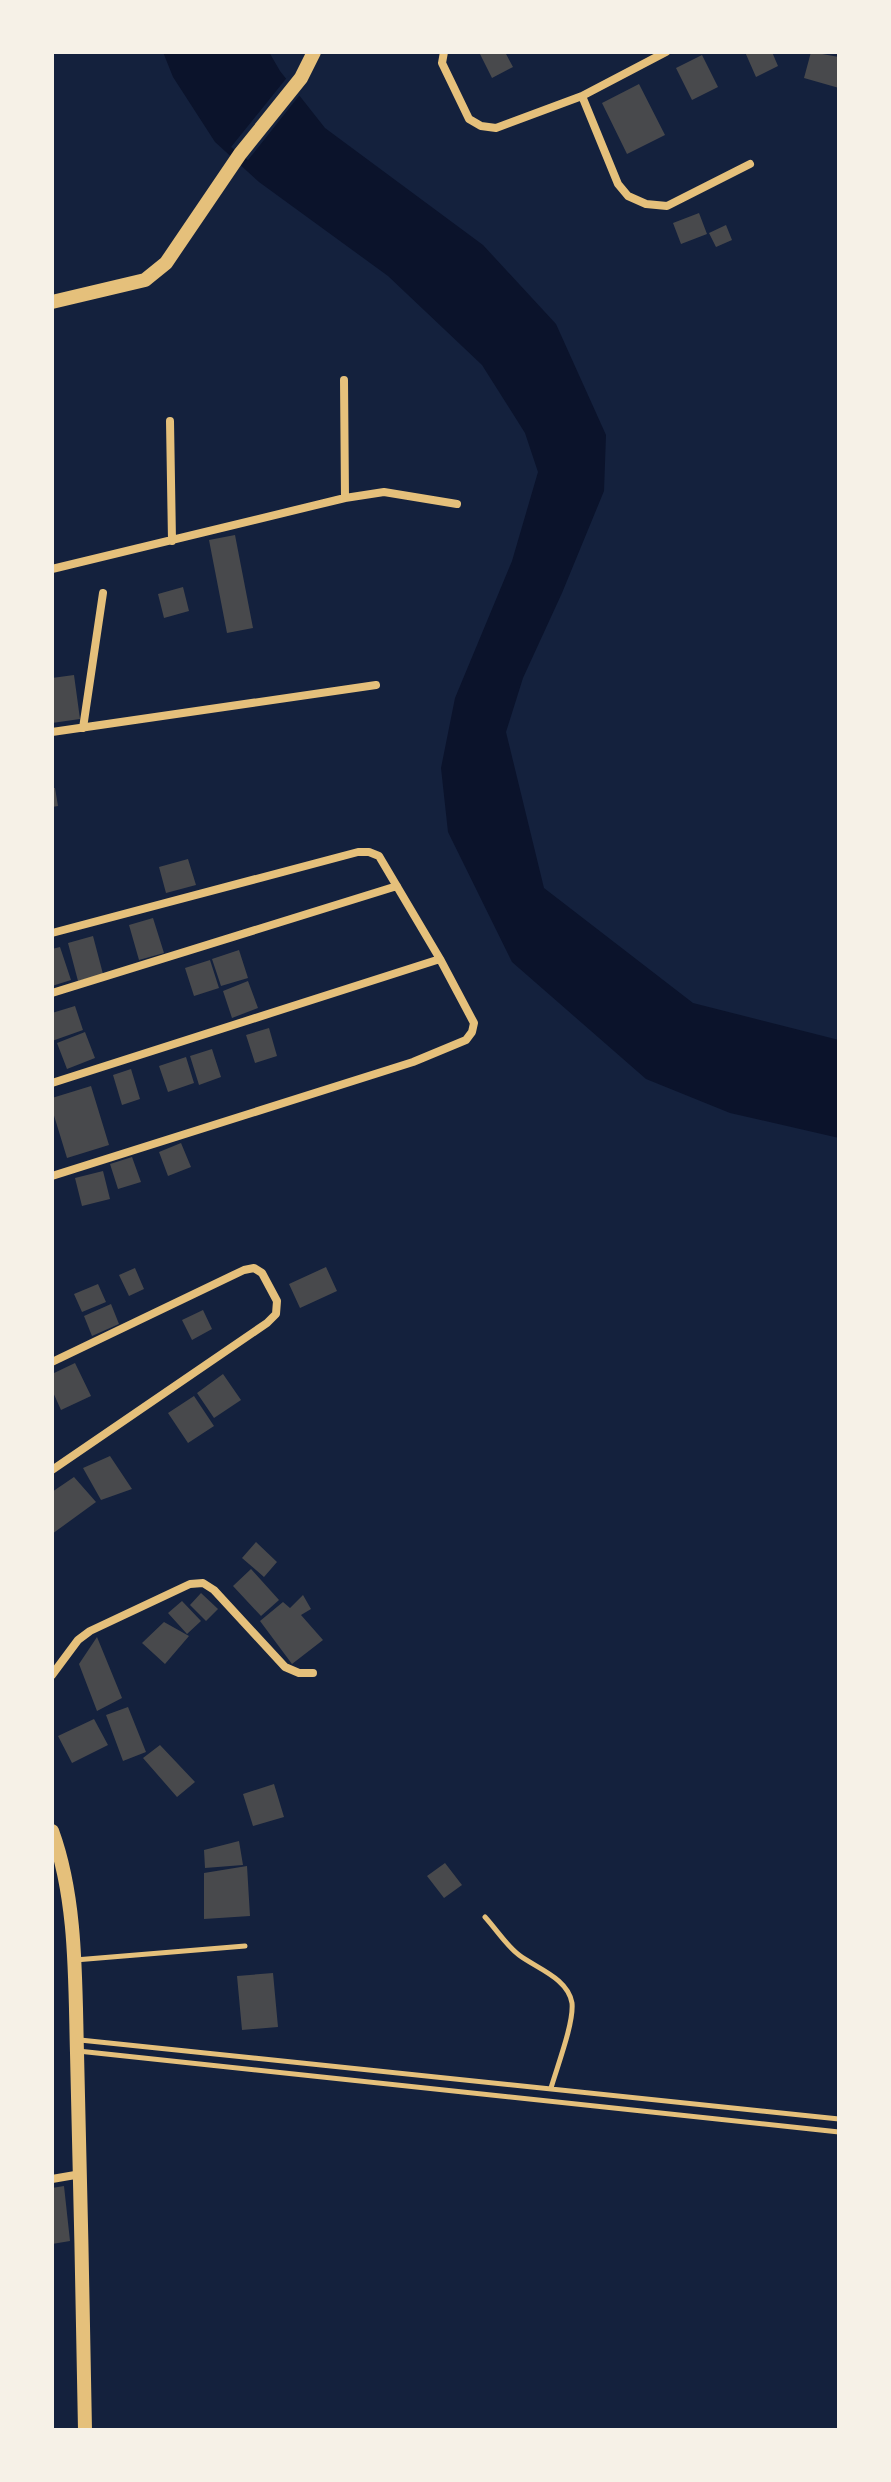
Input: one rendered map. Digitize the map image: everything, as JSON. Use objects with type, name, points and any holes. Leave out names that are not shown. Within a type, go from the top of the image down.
[{"type":"street","points":[[52,302],[145,280],[166,263],[240,154],[301,78],[314,52]]},
{"type":"street","points":[[444,52],[442,63],[469,119],[481,126],[496,128],[582,96],[666,52]]},
{"type":"street","points":[[582,96],[618,184],[628,196],[646,204],[667,206],[750,164]]},
{"type":"street","points":[[344,380],[345,498]]},
{"type":"street","points":[[170,421],[172,541]]},
{"type":"street","points":[[52,569],[345,498],[384,492],[457,504]]},
{"type":"street","points":[[83,728],[103,593]]},
{"type":"street","points":[[52,732],[376,685]]},
{"type":"street","points":[[52,933],[358,852],[369,852],[379,856],[474,1023],[466,1040],[413,1062],[52,1176]]},
{"type":"street","points":[[52,993],[397,886]]},
{"type":"street","points":[[52,1083],[440,959]]},
{"type":"street","points":[[52,1362],[244,1270],[254,1268],[262,1273],[277,1301],[276,1314],[267,1323],[52,1470]]},
{"type":"street","points":[[52,1675],[78,1640],[90,1631],[190,1584],[203,1583],[214,1590],[285,1667],[299,1673],[313,1673]]},
{"type":"street","points":[[52,1831],[64,1863],[74,1960],[85,2430]]},
{"type":"street","points":[[52,2179],[81,2174]]},
{"type":"lane","points":[[485,1917],[517,1953],[556,1978],[568,1991],[572,2003],[571,2019],[551,2088]]},
{"type":"lane","points":[[74,1960],[245,1946]]},
{"type":"lane","points":[[76,2045],[551,2088],[839,2119]]},
{"type":"lane","points":[[76,2045],[839,2132]]},
{"type":"water","points":[[163,52],[269,52],[280,71],[325,128],[483,245],[556,324],[606,435],[604,491],[523,678],[506,732],[544,888],[693,1003],[839,1040],[839,1138],[730,1113],[646,1079],[512,962],[448,832],[441,768],[455,698],[512,561],[538,472],[525,433],[482,365],[388,276],[259,182],[215,142],[173,77]]},
{"type":"pier","points":[[289,75],[302,92],[248,160],[231,147]]},
{"type":"building","points":[[479,52],[505,52],[513,67],[492,78]]},
{"type":"building","points":[[745,52],[772,52],[778,66],[756,77]]},
{"type":"building","points":[[811,52],[839,57],[839,88],[804,78]]},
{"type":"building","points":[[702,55],[718,87],[692,100],[676,68]]},
{"type":"building","points":[[639,84],[665,135],[627,154],[602,103]]},
{"type":"building","points":[[699,213],[707,234],[681,244],[673,223]]},
{"type":"building","points":[[726,225],[732,240],[716,247],[709,233]]},
{"type":"building","points":[[235,535],[253,628],[227,633],[209,540]]},
{"type":"building","points":[[183,587],[189,611],[164,618],[158,594]]},
{"type":"building","points":[[74,675],[80,719],[52,723],[52,678]]},
{"type":"building","points":[[52,788],[55,788],[58,806],[52,807]]},
{"type":"building","points":[[188,859],[196,885],[166,893],[159,867]]},
{"type":"building","points":[[153,918],[164,953],[139,960],[129,925]]},
{"type":"building","points":[[93,936],[103,974],[78,981],[68,943]]},
{"type":"building","points":[[60,947],[71,980],[52,986],[52,949]]},
{"type":"building","points":[[239,950],[248,978],[221,986],[212,959]]},
{"type":"building","points":[[210,960],[219,988],[194,996],[185,968]]},
{"type":"building","points":[[248,981],[258,1008],[232,1018],[223,991]]},
{"type":"building","points":[[75,1006],[83,1030],[52,1041],[52,1013]]},
{"type":"building","points":[[269,1028],[277,1056],[255,1063],[246,1035]]},
{"type":"building","points":[[85,1032],[95,1058],[67,1069],[57,1043]]},
{"type":"building","points":[[212,1049],[221,1077],[199,1085],[190,1056]]},
{"type":"building","points":[[186,1057],[194,1083],[168,1092],[159,1066]]},
{"type":"building","points":[[131,1069],[140,1099],[122,1105],[113,1075]]},
{"type":"building","points":[[91,1086],[109,1145],[67,1158],[52,1109],[52,1098]]},
{"type":"building","points":[[181,1143],[191,1167],[168,1176],[159,1152]]},
{"type":"building","points":[[132,1157],[141,1182],[118,1189],[110,1164]]},
{"type":"building","points":[[103,1171],[110,1199],[82,1206],[75,1178]]},
{"type":"building","points":[[326,1267],[337,1291],[300,1308],[289,1284]]},
{"type":"building","points":[[135,1268],[144,1289],[129,1296],[119,1275]]},
{"type":"building","points":[[98,1284],[106,1302],[82,1312],[74,1294]]},
{"type":"building","points":[[111,1304],[119,1324],[92,1336],[84,1316]]},
{"type":"building","points":[[203,1310],[212,1329],[192,1340],[182,1320]]},
{"type":"building","points":[[75,1363],[91,1396],[61,1410],[52,1390],[52,1374]]},
{"type":"building","points":[[223,1374],[241,1400],[214,1418],[197,1393]]},
{"type":"building","points":[[194,1396],[214,1426],[188,1443],[168,1413]]},
{"type":"building","points":[[110,1456],[132,1489],[101,1500],[83,1468]]},
{"type":"building","points":[[74,1477],[96,1502],[52,1534],[52,1492]]},
{"type":"building","points":[[256,1542],[277,1562],[264,1577],[242,1558]]},
{"type":"building","points":[[251,1569],[279,1600],[261,1616],[233,1586]]},
{"type":"building","points":[[201,1593],[218,1609],[206,1621],[190,1605]]},
{"type":"building","points":[[303,1595],[311,1609],[301,1615],[323,1640],[292,1664],[260,1621],[283,1602],[290,1608]]},
{"type":"building","points":[[182,1601],[201,1621],[187,1634],[168,1613]]},
{"type":"building","points":[[164,1622],[189,1636],[165,1664],[142,1643]]},
{"type":"building","points":[[97,1637],[122,1698],[97,1711],[79,1664]]},
{"type":"building","points":[[128,1707],[146,1752],[123,1761],[106,1715]]},
{"type":"building","points":[[94,1719],[108,1745],[72,1763],[58,1736]]},
{"type":"building","points":[[160,1745],[195,1782],[177,1797],[143,1758]]},
{"type":"building","points":[[274,1784],[284,1817],[253,1826],[243,1794]]},
{"type":"building","points":[[239,1841],[243,1865],[205,1868],[204,1850]]},
{"type":"building","points":[[445,1863],[462,1885],[444,1898],[427,1876]]},
{"type":"building","points":[[247,1866],[250,1916],[204,1919],[204,1873]]},
{"type":"building","points":[[273,1973],[278,2027],[242,2030],[237,1976]]},
{"type":"building","points":[[64,2186],[70,2241],[52,2244],[52,2188]]}]
